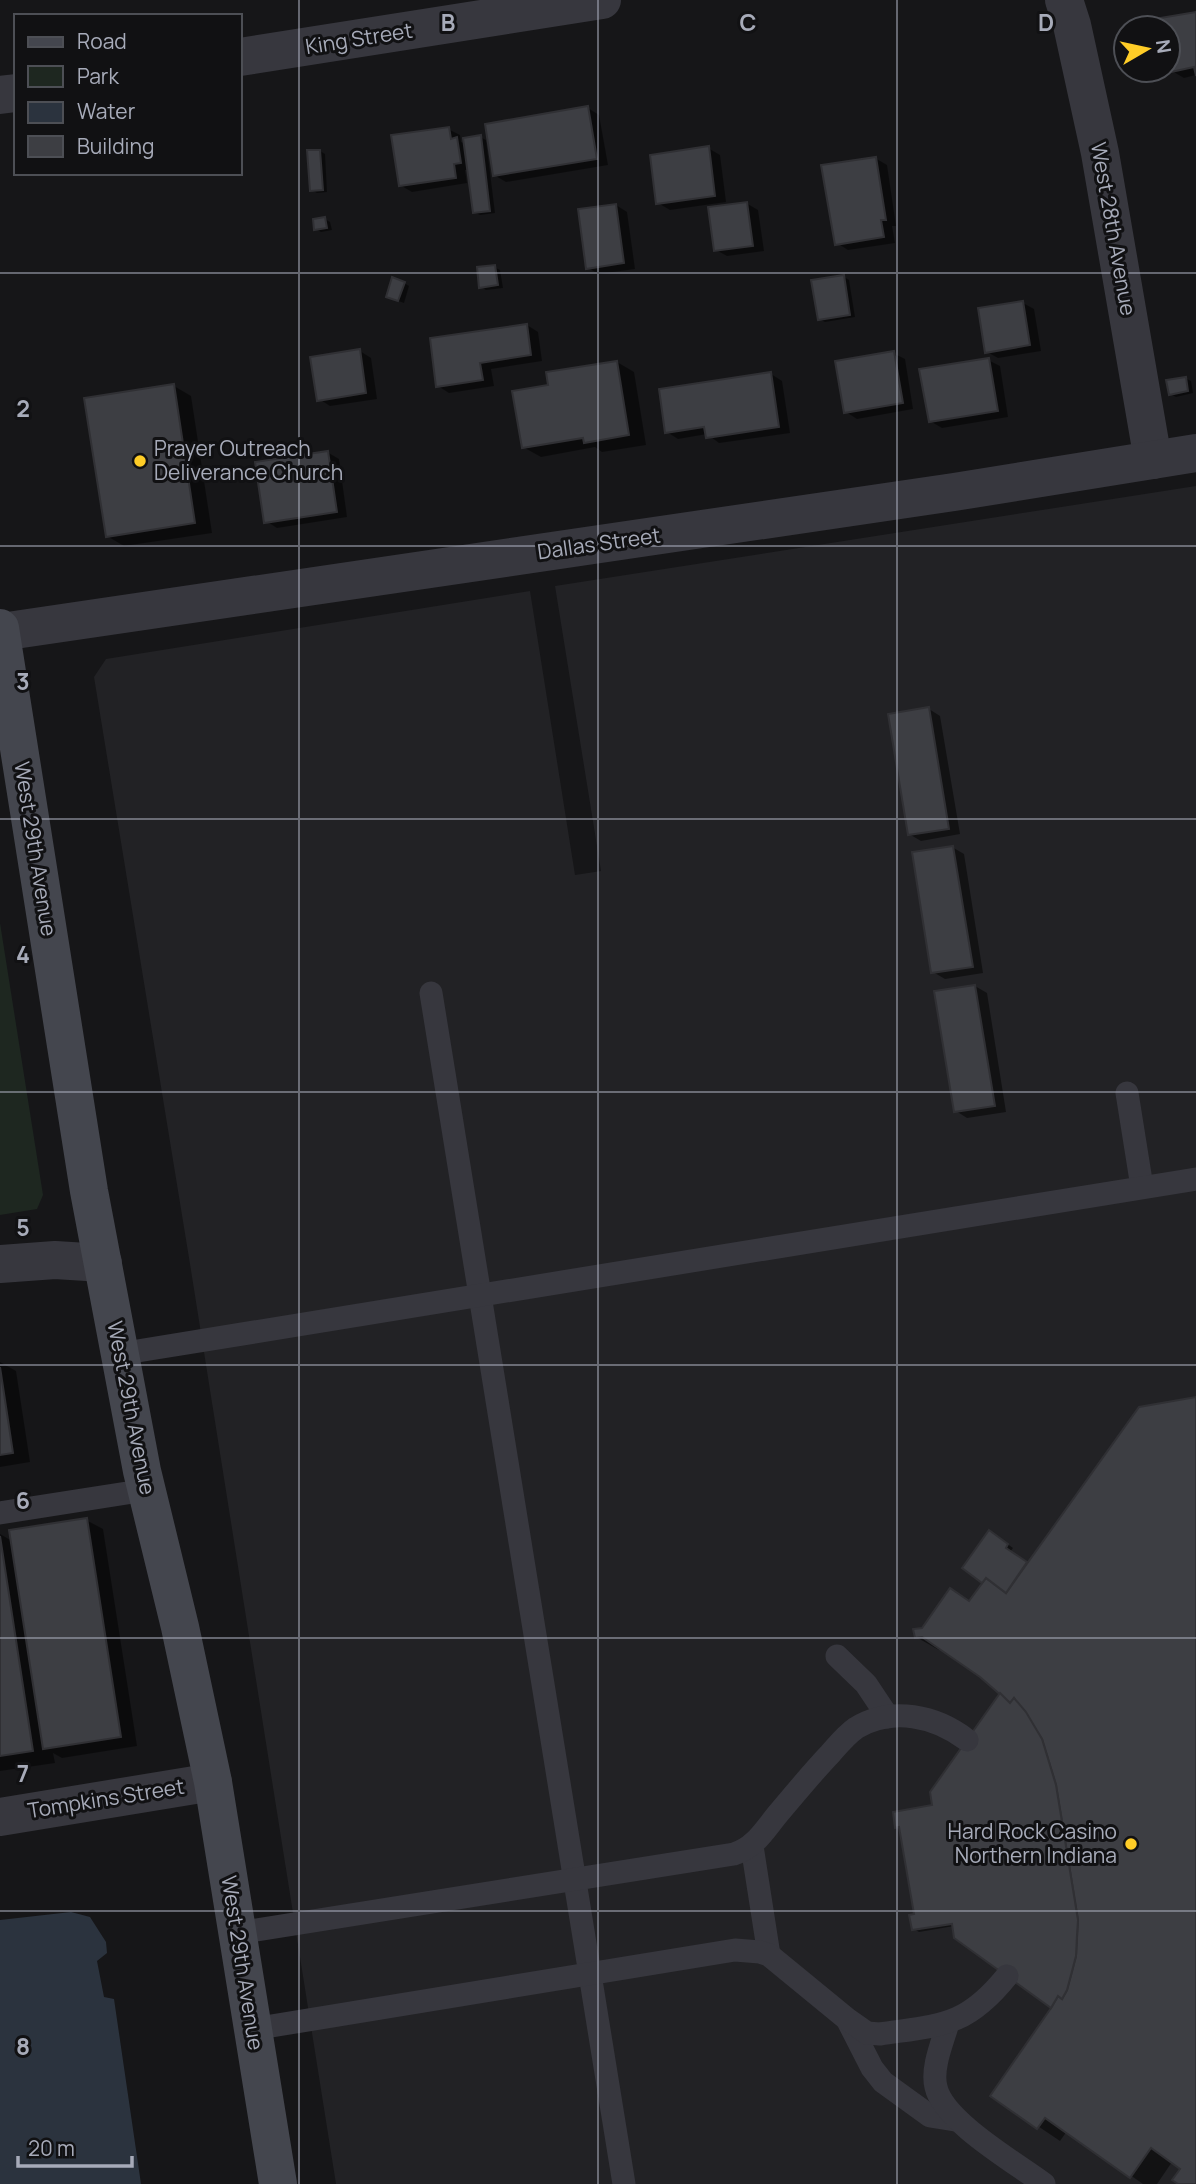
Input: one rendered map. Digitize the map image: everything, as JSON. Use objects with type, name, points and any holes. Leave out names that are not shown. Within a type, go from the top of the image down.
[{"type":"street","name":"King Street","points":[[242,57],[602,0]]},
{"type":"street","name":"West 28th Avenue","points":[[1064,0],[1100,153],[1153,460]]},
{"type":"street","name":"Dallas Street","points":[[0,630],[954,492],[1196,453]]},
{"type":"street","name":"West 29th Avenue","points":[[0,630],[89,1191],[146,1490],[180,1627],[213,1782],[278,2184]]},
{"type":"street","points":[[0,1264],[55,1260],[103,1263]]},
{"type":"street","name":"Tompkins Street","points":[[0,1817],[213,1782]]},
{"type":"lane","points":[[431,993],[624,2184]]},
{"type":"lane","points":[[1127,1093],[1142,1188]]},
{"type":"lane","points":[[119,1354],[1196,1179]]},
{"type":"lane","points":[[0,1513],[146,1490]]},
{"type":"lane","points":[[837,1657],[866,1684],[888,1717]]},
{"type":"lane","points":[[237,1933],[734,1854],[752,1846],[806,1780],[848,1735],[864,1724],[888,1717],[911,1716],[934,1721],[967,1740]]},
{"type":"lane","points":[[752,1846],[769,1955]]},
{"type":"lane","points":[[253,2029],[735,1950],[769,1955],[847,2019],[867,2033],[873,2034],[948,2023],[967,2015],[981,2005],[1007,1976]]},
{"type":"lane","points":[[847,2019],[872,2068],[883,2082],[930,2116],[955,2120]]},
{"type":"lane","points":[[948,2023],[936,2073],[936,2088],[940,2098],[955,2120],[1044,2184]]},
{"type":"shaded area","points":[[1196,486],[1196,2184],[336,2184],[94,677],[106,659],[530,591],[575,875],[601,871],[555,586]]},
{"type":"green space","points":[[0,923],[43,1195],[37,1209],[0,1215]]},
{"type":"water","points":[[71,1912],[90,1917],[106,1942],[107,1953],[97,1961],[104,1997],[114,1999],[141,2184],[0,2184],[0,1920]]},
{"type":"building","points":[[1196,12],[1196,76],[1194,67],[1182,70],[1182,14]]},
{"type":"building","points":[[588,106],[597,159],[493,176],[485,124]]},
{"type":"building","points":[[449,127],[451,139],[457,137],[461,163],[454,164],[456,178],[399,186],[391,135]]},
{"type":"building","points":[[481,135],[490,211],[473,213],[463,138]]},
{"type":"building","points":[[709,146],[715,196],[656,204],[650,155]]},
{"type":"building","points":[[307,150],[320,150],[323,190],[310,191]]},
{"type":"building","points":[[876,157],[886,220],[881,220],[884,237],[835,245],[821,165]]},
{"type":"building","points":[[747,202],[753,246],[714,251],[708,207]]},
{"type":"building","points":[[616,204],[624,263],[586,269],[578,209]]},
{"type":"building","points":[[325,217],[327,228],[314,230],[313,219]]},
{"type":"building","points":[[495,265],[498,285],[479,288],[477,267]]},
{"type":"building","points":[[844,275],[850,315],[818,320],[811,280]]},
{"type":"building","points":[[392,277],[405,282],[398,301],[386,297]]},
{"type":"building","points":[[1023,301],[1030,345],[985,353],[978,308]]},
{"type":"building","points":[[527,324],[531,355],[480,363],[483,380],[436,387],[430,338]]},
{"type":"building","points":[[360,349],[366,393],[317,401],[310,357]]},
{"type":"building","points":[[894,351],[903,403],[844,413],[835,361]]},
{"type":"building","points":[[989,358],[998,411],[929,422],[919,369]]},
{"type":"building","points":[[617,361],[629,435],[584,443],[583,438],[522,448],[512,391],[548,385],[546,372]]},
{"type":"building","points":[[771,372],[779,427],[706,438],[704,427],[665,433],[659,389]]},
{"type":"building","points":[[1186,377],[1188,391],[1169,395],[1166,380]]},
{"type":"building","name":"Prayer Outreach Deliverance Church","points":[[174,384],[195,523],[106,537],[84,398]]},
{"type":"building","points":[[328,451],[337,512],[264,523],[255,462]]},
{"type":"building","points":[[929,707],[949,829],[908,835],[888,714]]},
{"type":"building","points":[[953,846],[973,967],[931,973],[912,852]]},
{"type":"building","points":[[975,985],[995,1106],[954,1112],[934,991]]},
{"type":"building","points":[[0,1367],[13,1453],[0,1455]]},
{"type":"building","name":"Hard Rock Casino Northern Indiana","points":[[1196,1397],[1196,2184],[1178,2184],[1172,2180],[1180,2169],[1151,2148],[1130,2178],[1045,2118],[1037,2129],[990,2096],[1058,1996],[1062,1999],[1076,1956],[1078,1920],[1056,1785],[1042,1739],[1014,1698],[1010,1703],[980,1677],[922,1637],[915,1638],[913,1629],[922,1628],[950,1588],[969,1601],[986,1578],[1006,1593],[1139,1407]]},
{"type":"building","points":[[87,1518],[121,1737],[43,1749],[9,1530]]},
{"type":"building","points":[[989,1530],[1008,1544],[1006,1548],[1027,1562],[1006,1593],[986,1578],[982,1583],[962,1568]]},
{"type":"building","points":[[0,1536],[33,1751],[0,1756]]},
{"type":"building","points":[[1000,1693],[1010,1703],[1014,1698],[1042,1739],[1056,1785],[1078,1920],[1076,1956],[1067,1990],[1062,1999],[1058,1996],[1051,2008],[954,1938],[952,1924],[912,1930],[909,1915],[914,1914],[899,1827],[895,1828],[893,1812],[932,1805],[930,1792]]},
{"type":"place","name":"Prayer Outreach Deliverance Church","points":[[140,461]]},
{"type":"place","name":"Hard Rock Casino Northern Indiana","points":[[1131,1844]]}]
